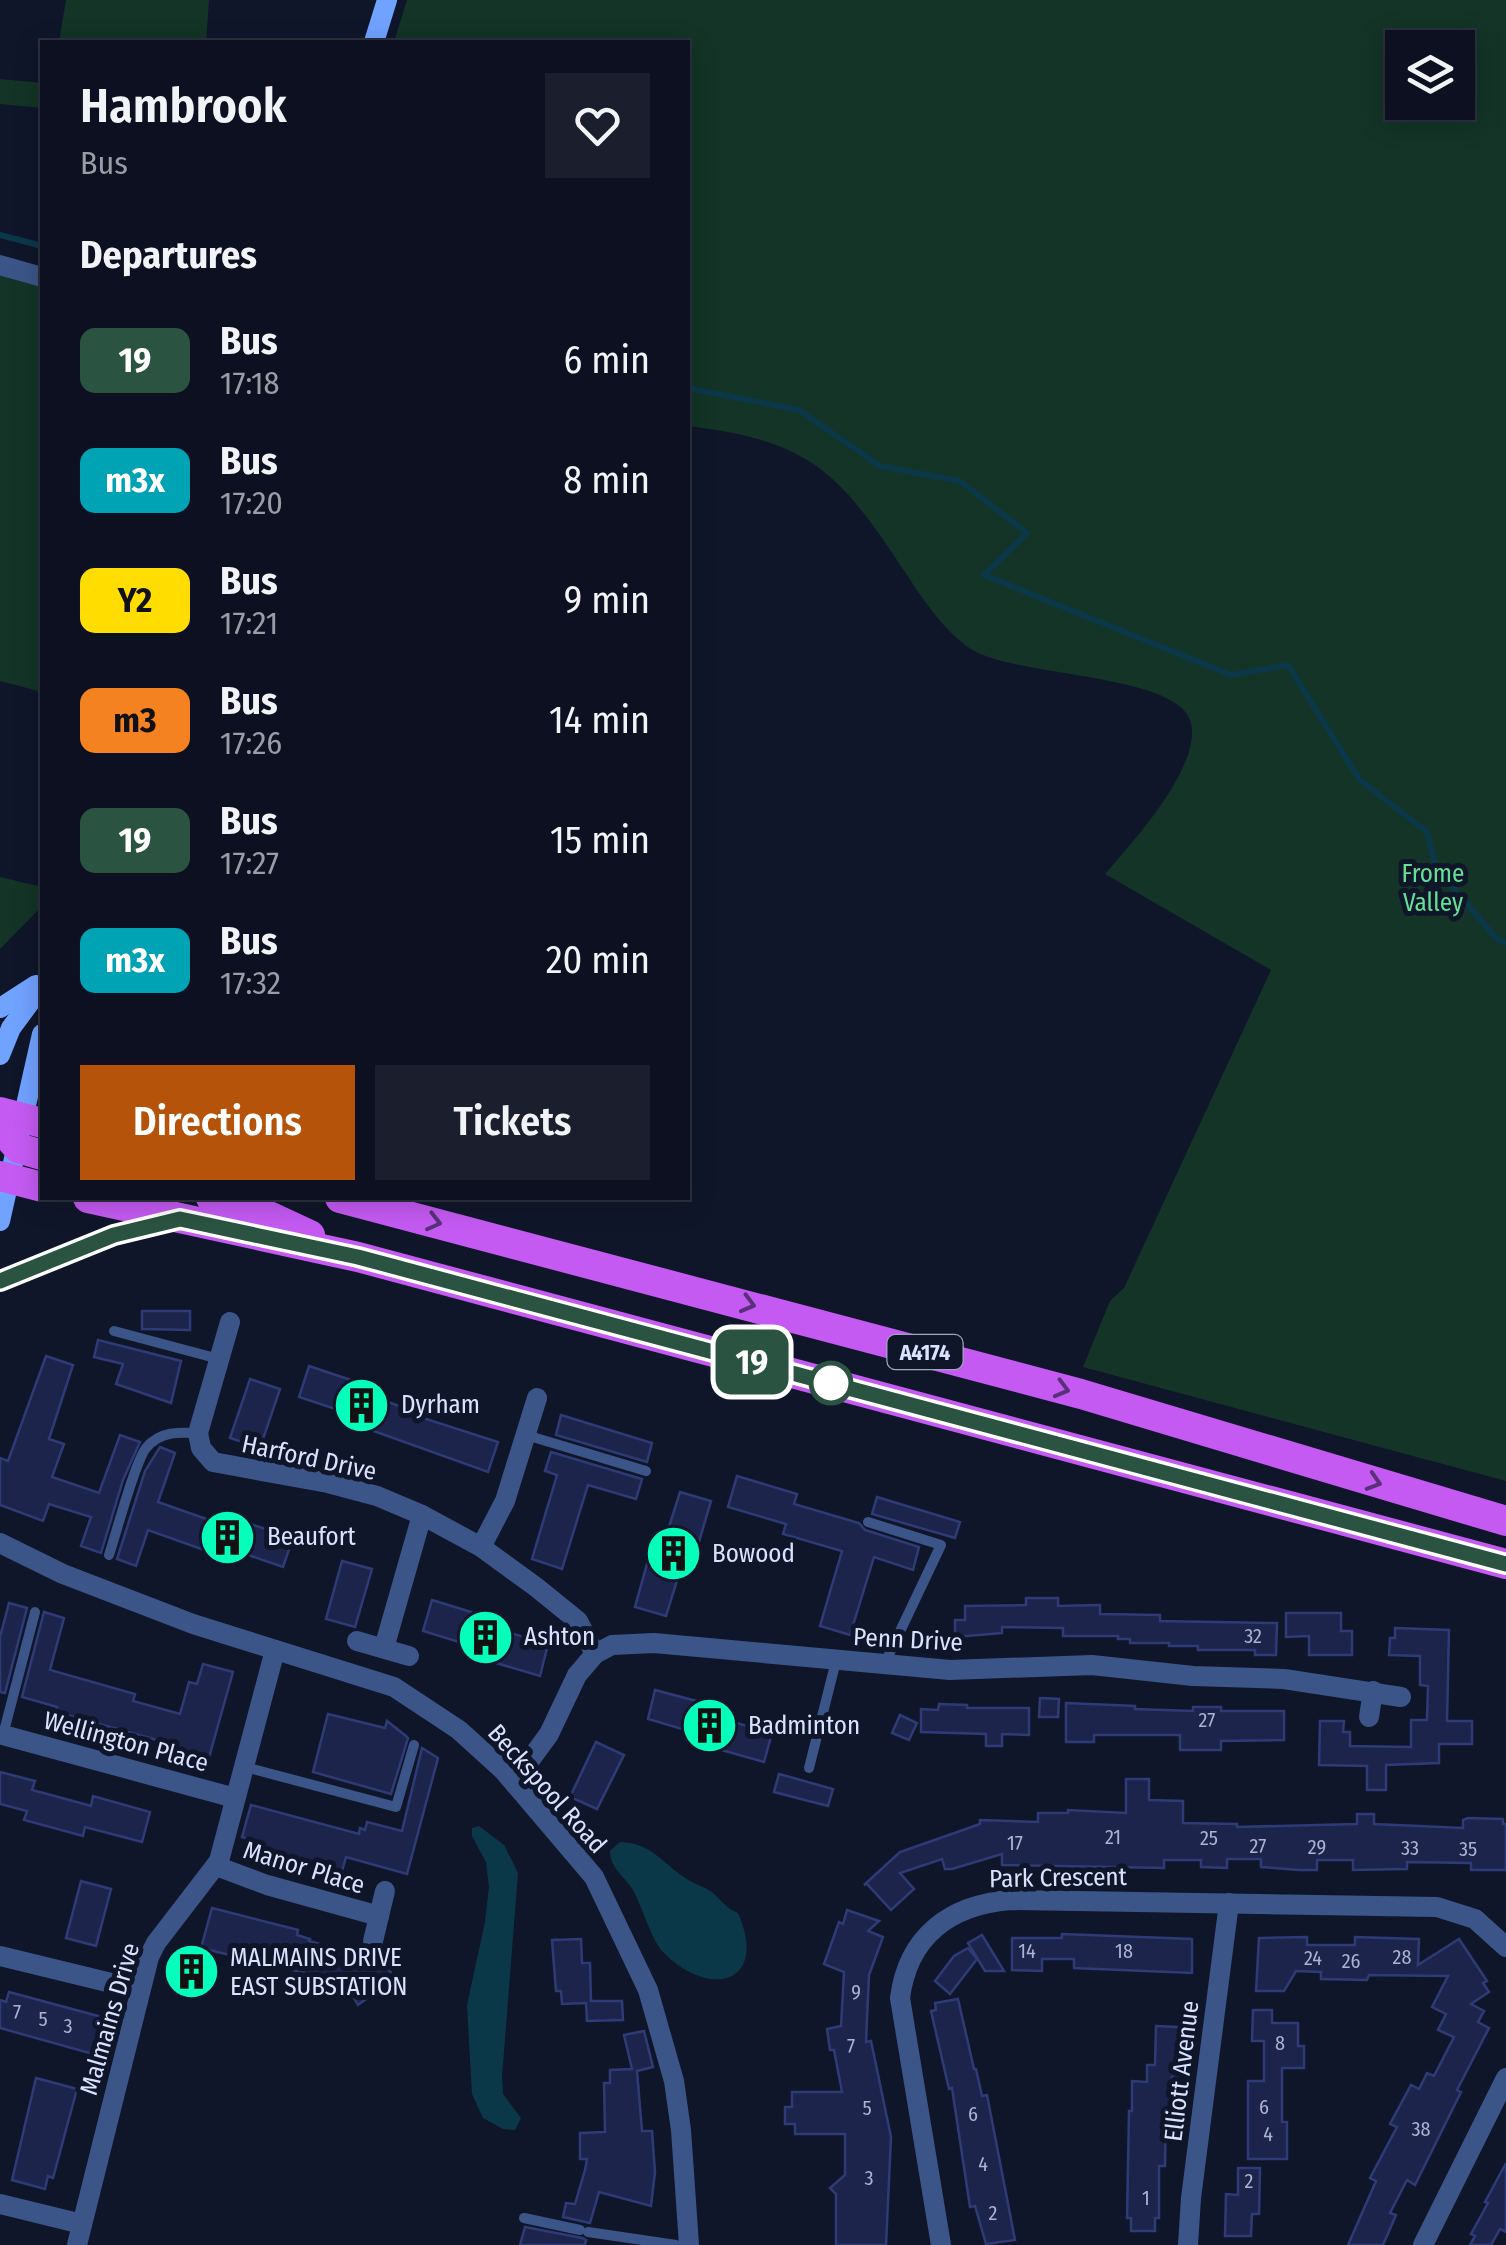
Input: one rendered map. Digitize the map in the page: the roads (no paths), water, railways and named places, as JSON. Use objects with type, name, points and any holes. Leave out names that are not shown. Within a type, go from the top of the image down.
[{"type":"highway","points":[[15,1145],[40,1184]]},
{"type":"highway","name":"A4174","points":[[97,1200],[358,1257],[1506,1564]]},
{"type":"highway","name":"A4174","points":[[220,1200],[252,1208],[358,1257]]},
{"type":"highway","name":"A4174","points":[[348,1200],[1081,1394],[1506,1521]]},
{"type":"main road","points":[[375,40],[387,0]]},
{"type":"main road","points":[[0,1008],[40,985]]},
{"type":"main road","points":[[0,1054],[11,1028],[40,987]]},
{"type":"main road","points":[[0,1221],[40,1042]]},
{"type":"main road","points":[[0,1281],[114,1235],[180,1219]]},
{"type":"street","points":[[0,265],[40,276]]},
{"type":"street","points":[[198,1433],[230,1322]]},
{"type":"street","points":[[481,1546],[505,1501],[537,1398]]},
{"type":"street","name":"Harford Drive","points":[[198,1433],[201,1448],[214,1462],[377,1496],[481,1546],[578,1622],[595,1654]]},
{"type":"street","points":[[384,1648],[422,1516]]},
{"type":"street","name":"Beckspool Road","points":[[0,1543],[62,1574],[193,1624],[394,1686],[460,1730],[514,1782],[594,1877],[648,1990],[674,2081],[689,2245]]},
{"type":"street","points":[[357,1640],[408,1656]]},
{"type":"street","name":"Penn Drive","points":[[595,1654],[612,1645],[654,1643],[950,1670],[1092,1665],[1193,1676],[1284,1679],[1401,1697]]},
{"type":"street","name":"Malmains Drive","points":[[79,2234],[153,1947],[216,1866],[275,1650]]},
{"type":"street","points":[[514,1782],[548,1734],[577,1674],[595,1654]]},
{"type":"street","points":[[1368,1717],[1372,1691]]},
{"type":"street","name":"Wellington Place","points":[[3,1735],[235,1798]]},
{"type":"street","name":"Manor Place","points":[[216,1866],[267,1886],[379,1916]]},
{"type":"street","name":"Manor Place","points":[[373,1941],[385,1892]]},
{"type":"street","name":"Park Crescent","points":[[941,2245],[900,2008],[904,1977],[914,1952],[928,1935],[962,1909],[997,1901],[1444,1908],[1475,1919],[1506,1946]]},
{"type":"street","name":"Elliott Avenue","points":[[1188,2245],[1229,1903]]},
{"type":"street","points":[[0,1956],[140,1990]]},
{"type":"street","points":[[1423,2245],[1506,2078]]},
{"type":"street","points":[[0,2204],[79,2234]]},
{"type":"lane","points":[[114,1332],[219,1360]]},
{"type":"lane","points":[[108,1556],[145,1449],[161,1436],[176,1431],[198,1433]]},
{"type":"lane","points":[[526,1435],[646,1471]]},
{"type":"lane","points":[[868,1522],[941,1545],[884,1663]]},
{"type":"lane","points":[[3,1735],[36,1612]]},
{"type":"lane","points":[[809,1768],[836,1661]]},
{"type":"lane","points":[[244,1767],[396,1807],[414,1745]]},
{"type":"lane","points":[[524,2218],[676,2245]]},
{"type":"water","points":[[479,1826],[504,1845],[518,1873],[502,2077],[503,2094],[521,2118],[515,2130],[503,2129],[483,2118],[472,2094],[467,2005],[489,1887],[486,1862],[472,1836],[472,1828]]},
{"type":"water","points":[[620,1842],[648,1850],[738,1913],[746,1937],[746,1956],[740,1969],[730,1977],[699,1976],[664,1953],[633,1890],[612,1862],[610,1851]]},
{"type":"waterway","points":[[0,235],[40,245]]},
{"type":"waterway","points":[[690,388],[799,410],[880,466],[960,481],[1027,533],[984,575],[1231,675],[1288,665],[1359,779],[1427,832],[1436,868],[1497,939],[1506,943]]},
{"type":"place","name":"Dyrham","points":[[362,1405]]},
{"type":"place","name":"Beaufort","points":[[228,1537]]},
{"type":"place","name":"Bowood","points":[[673,1554]]},
{"type":"place","name":"Ashton","points":[[485,1637]]},
{"type":"place","name":"Badminton","points":[[709,1726]]},
{"type":"place","name":"MALMAINS DRIVE EAST SUBSTATION","points":[[191,1972]]},
{"type":"park label","name":"Frome Valley","points":[[1433,888]]}]
